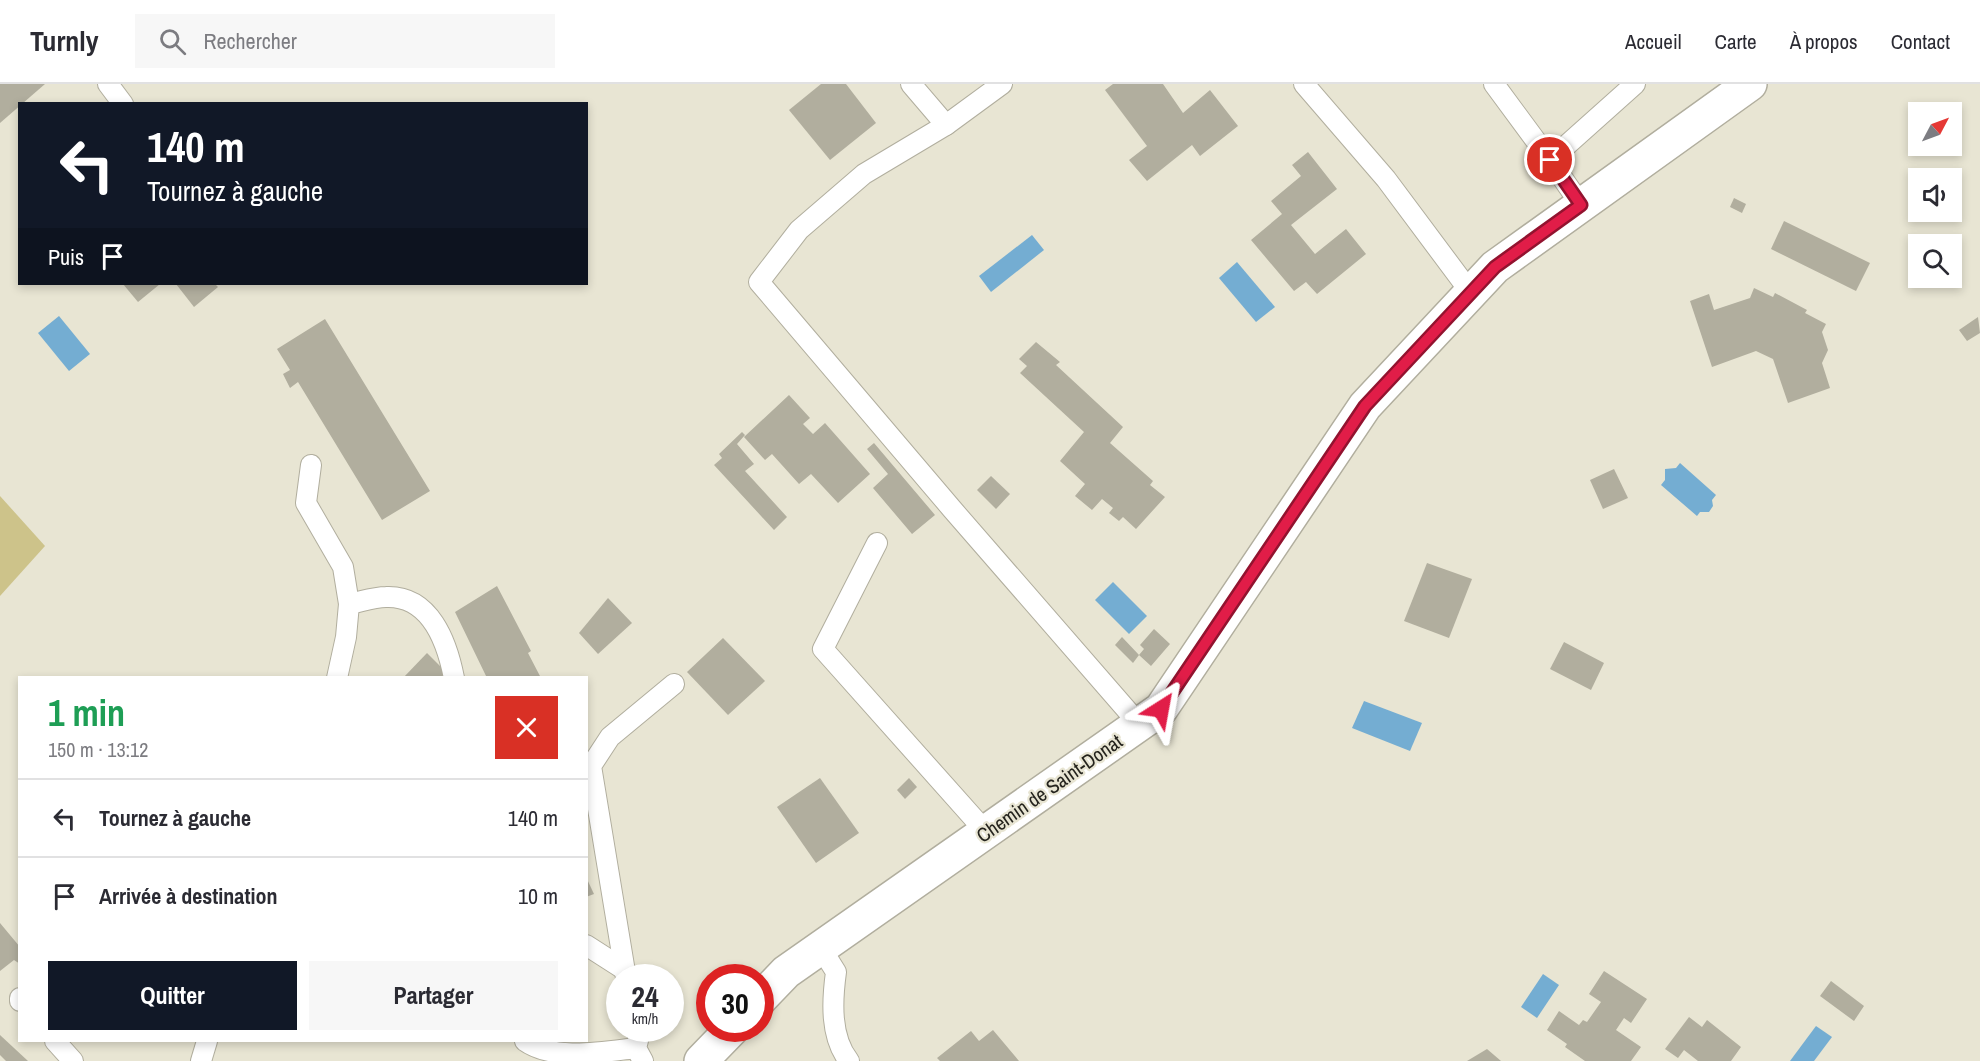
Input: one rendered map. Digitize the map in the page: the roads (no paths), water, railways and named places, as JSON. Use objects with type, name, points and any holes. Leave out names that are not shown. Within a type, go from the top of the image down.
[{"type":"street","name":"Chemin de Saint-Donat","points":[[774,984],[786,972],[1161,709],[1365,406],[1495,267],[1750,84]]},
{"type":"street","points":[[701,1061],[719,1042]]},
{"type":"lane","points":[[108,84],[122,102]]},
{"type":"lane","points":[[911,84],[946,125]]},
{"type":"lane","points":[[1002,84],[946,125],[864,174],[799,230],[759,282],[952,509],[1140,724]]},
{"type":"lane","points":[[1304,84],[1386,179],[1471,293]]},
{"type":"lane","points":[[1494,84],[1581,205]]},
{"type":"lane","points":[[1550,160],[1635,84]]},
{"type":"lane","points":[[311,465],[306,503],[342,567],[349,604],[346,637],[337,676]]},
{"type":"lane","points":[[878,543],[823,649],[986,832]]},
{"type":"lane","points":[[349,604],[386,596],[418,604],[428,615],[448,649],[454,676]]},
{"type":"lane","points":[[624,964],[591,766],[610,737],[674,684]]},
{"type":"lane","points":[[588,946],[612,964]]},
{"type":"lane","points":[[821,948],[836,972],[832,999],[840,1050],[849,1061]]},
{"type":"lane","points":[[56,1042],[73,1061]]},
{"type":"lane","points":[[201,1061],[207,1042]]},
{"type":"lane","points":[[526,1042],[536,1050],[567,1054],[640,1046]]},
{"type":"water","points":[[1032,235],[1044,250],[991,292],[979,276]]},
{"type":"water","points":[[1237,262],[1275,307],[1256,322],[1219,278]]},
{"type":"water","points":[[59,316],[90,354],[69,371],[38,333]]},
{"type":"water","points":[[1680,463],[1716,495],[1709,512],[1700,512],[1697,516],[1661,485],[1665,480],[1665,469],[1676,468]]},
{"type":"water","points":[[1113,582],[1147,616],[1129,634],[1095,600]]},
{"type":"water","points":[[1364,701],[1422,723],[1410,751],[1352,728]]},
{"type":"water","points":[[1543,974],[1559,985],[1537,1018],[1521,1007]]},
{"type":"water","points":[[1816,1026],[1832,1037],[1814,1061],[1790,1061]]}]
